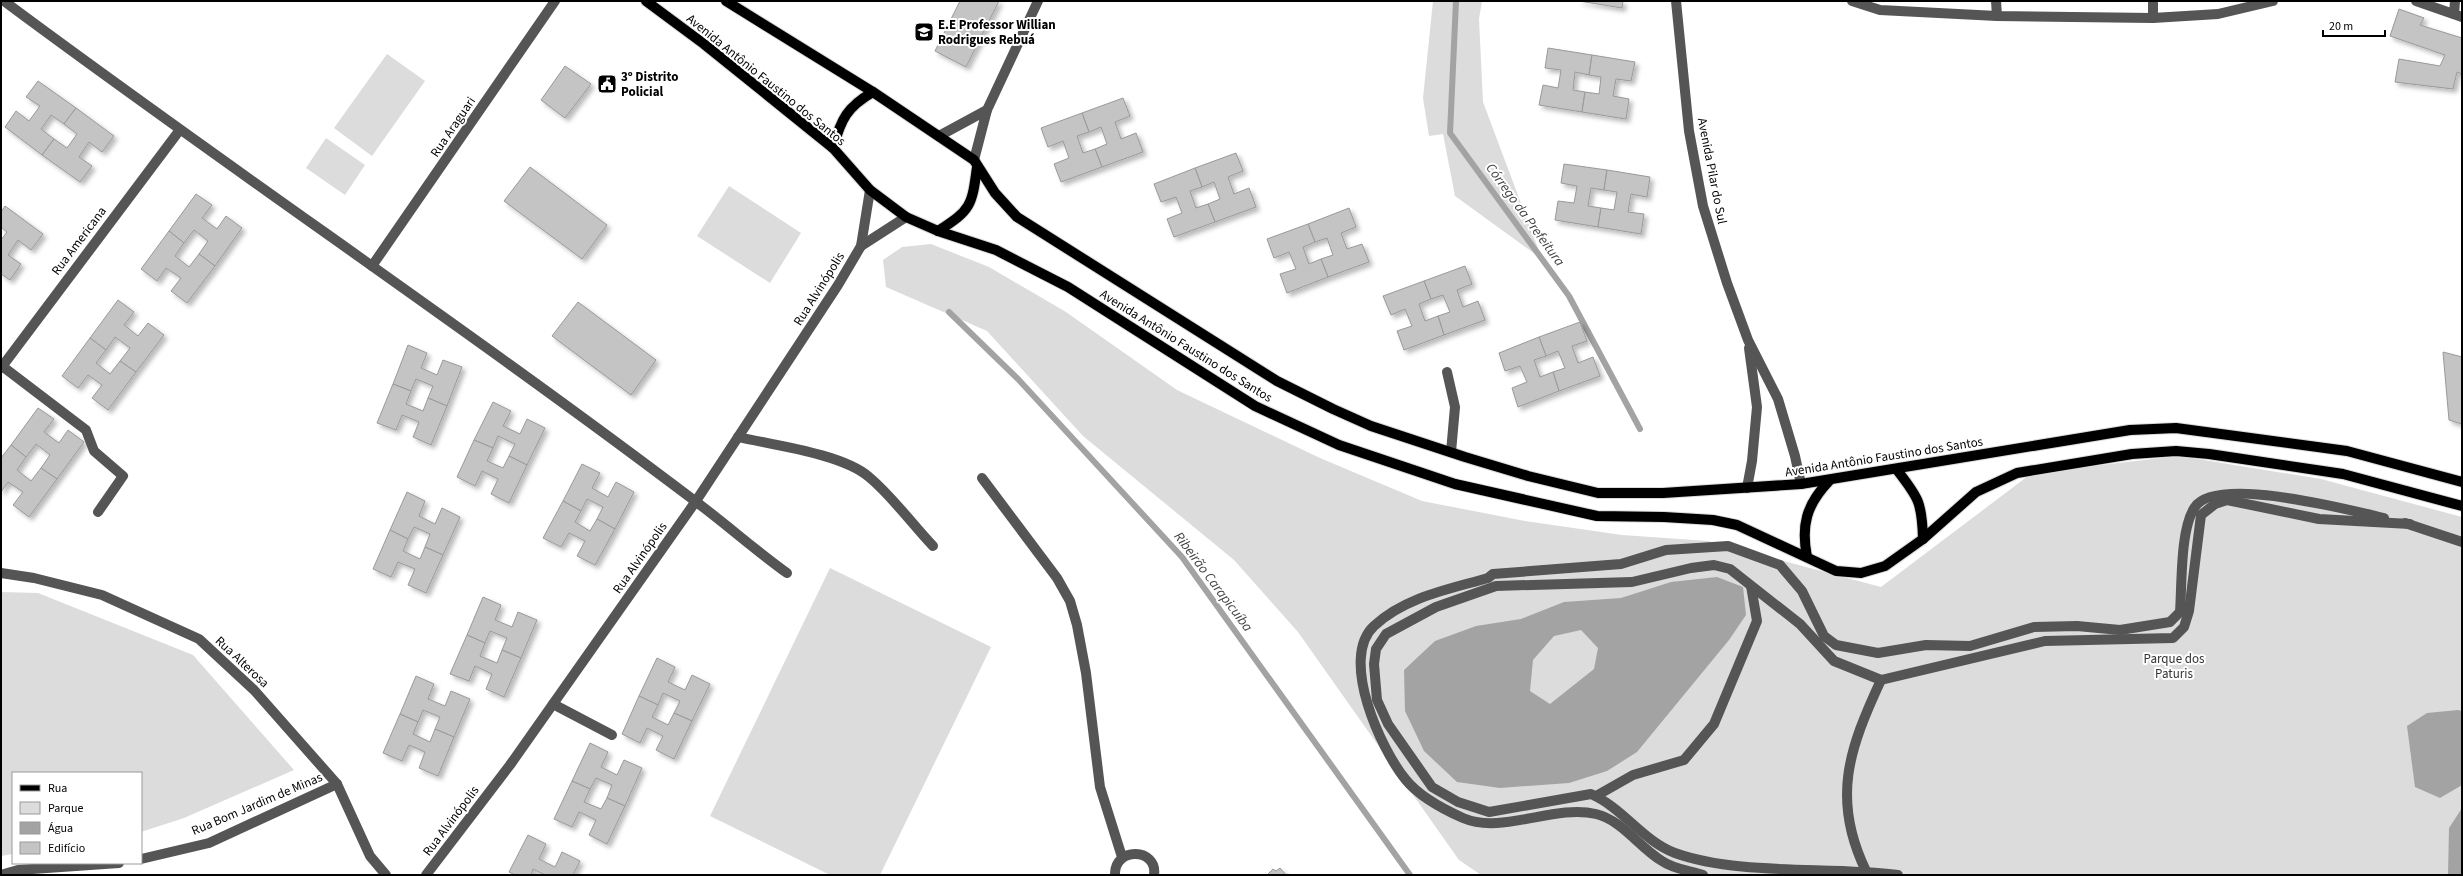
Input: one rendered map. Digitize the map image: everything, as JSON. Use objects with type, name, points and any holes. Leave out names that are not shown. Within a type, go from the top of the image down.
[{"type":"main road","name":"Avenida Antônio Faustino dos Santos","points":[[646,1],[704,44],[833,148],[870,190],[906,217],[938,232],[996,250],[1068,287],[1255,406],[1339,446],[1455,484],[1598,516],[1664,517],[1713,520],[1737,525],[1836,571],[1861,573],[1885,566],[1923,539],[1976,492],[2017,473],[2140,453],[2176,451],[2343,474],[2462,506]]},
{"type":"main road","name":"Avenida Antônio Faustino dos Santos","points":[[726,1],[874,92],[939,136],[976,164],[1006,208],[1016,217],[1276,381],[1371,426],[1528,476],[1598,493],[1663,494],[1747,488],[1829,481],[2130,430],[2176,428],[2347,452],[2462,482]]},
{"type":"main road","points":[[833,148],[840,124],[846,114],[860,100],[874,92]]},
{"type":"main road","points":[[938,232],[960,217],[969,207],[976,164]]},
{"type":"main road","points":[[1897,470],[1912,489],[1922,509],[1923,539]]},
{"type":"main road","points":[[1807,557],[1803,537],[1806,518],[1813,501],[1829,481]]},
{"type":"street","points":[[4,1],[179,131],[372,266],[696,501],[787,573]]},
{"type":"street","name":"Rua Araguari","points":[[372,266],[555,1]]},
{"type":"street","points":[[976,164],[987,110],[1038,1]]},
{"type":"street","name":"Avenida Pilar do Sul","points":[[1676,1],[1689,131],[1703,206],[1727,283],[1748,340],[1778,399],[1796,456],[1801,484]]},
{"type":"street","points":[[1852,1],[1880,10],[1996,16],[2153,18],[2218,14],[2273,1]]},
{"type":"street","points":[[1996,1],[1996,16]]},
{"type":"street","points":[[2152,1],[2153,18]]},
{"type":"street","points":[[2416,1],[2458,16]]},
{"type":"street","points":[[2455,1],[2458,16]]},
{"type":"street","points":[[939,136],[987,110]]},
{"type":"street","name":"Rua Americana","points":[[2,367],[179,131]]},
{"type":"street","name":"Rua Alvinópolis","points":[[426,875],[553,704],[696,501],[738,437],[861,246],[870,190]]},
{"type":"street","name":"Rua Alvinópolis","points":[[861,246],[906,217]]},
{"type":"street","name":"Avenida Pilar do Sul","points":[[1747,488],[1752,461],[1757,408],[1748,340]]},
{"type":"street","points":[[2,367],[86,430],[94,451],[123,476],[98,512]]},
{"type":"street","points":[[1447,372],[1455,407],[1451,452]]},
{"type":"street","points":[[738,437],[826,456],[850,466],[868,476],[933,546]]},
{"type":"street","points":[[982,478],[1057,578],[1070,601],[1077,625],[1086,673],[1100,787],[1122,857]]},
{"type":"street","points":[[1703,875],[1662,862],[1614,822],[1596,814],[1552,813],[1491,823],[1472,821],[1430,799],[1407,781],[1388,752],[1365,700],[1360,664],[1360,651],[1373,626],[1396,610],[1429,594],[1488,578],[1493,574],[1621,564],[1666,550],[1728,546],[1780,565],[1802,591],[1824,636],[1836,645],[1878,653],[1926,646],[1970,646],[2034,627],[2077,626],[2120,630],[2170,622],[2180,612],[2187,524],[2195,506],[2206,498],[2218,494],[2274,496],[2324,503],[2410,524],[2462,542]]},
{"type":"street","points":[[1898,875],[1866,871],[1732,867],[1674,853],[1652,839],[1631,820],[1591,794],[1489,812],[1458,802],[1432,787],[1388,724],[1377,700],[1374,664],[1376,649],[1386,634],[1436,607],[1496,586],[1632,582],[1692,568],[1714,565],[1730,569],[1800,624],[1834,660],[1881,680],[2045,641],[2173,638],[2184,627],[2189,611],[2201,515],[2215,504],[2227,500],[2320,518],[2410,524]]},
{"type":"street","name":"Rua Alterosa","points":[[1,573],[34,578],[102,595],[199,639],[254,690],[337,784],[370,856],[386,875]]},
{"type":"street","points":[[1596,796],[1633,775],[1684,760],[1714,724],[1757,621],[1751,586]]},
{"type":"street","points":[[1866,871],[1856,849],[1849,826],[1846,778],[1860,724],[1881,680]]},
{"type":"street","points":[[553,704],[612,735]]},
{"type":"street","name":"Rua Bom Jardim de Minas","points":[[142,859],[209,843],[337,784]]},
{"type":"street","points":[[1115,875],[1117,864],[1122,857],[1132,853],[1144,855],[1153,864],[1154,875]]},
{"type":"street","points":[[1,875],[18,870],[105,864]]},
{"type":"green space","points":[[1433,1],[1482,1],[1479,19],[1483,102],[1542,259],[1455,196],[1443,134],[1429,136],[1423,98]]},
{"type":"green space","points":[[387,54],[425,81],[372,156],[334,128]]},
{"type":"green space","points":[[326,138],[365,165],[345,195],[306,168]]},
{"type":"green space","points":[[729,186],[801,233],[770,283],[697,236]]},
{"type":"green space","name":"Parque dos Paturis","points":[[931,244],[989,267],[1066,312],[1177,390],[1320,458],[1422,501],[1525,521],[1622,535],[1708,541],[1881,587],[2032,473],[2179,456],[2321,479],[2462,517],[2462,875],[1481,875],[1459,860],[1298,632],[1234,560],[1083,436],[987,331],[886,287],[883,260],[902,247]]},
{"type":"green space","points":[[830,568],[991,647],[880,875],[830,875],[710,816]]},
{"type":"green space","points":[[1,592],[38,593],[193,655],[294,770],[184,818],[142,832],[142,772],[12,772],[12,854],[1,856]]},
{"type":"water","points":[[1717,577],[1743,587],[1746,615],[1729,640],[1637,752],[1607,771],[1569,783],[1500,788],[1457,782],[1424,751],[1405,711],[1404,670],[1435,641],[1476,626],[1521,619],[1564,602],[1621,598],[1671,582]],"holes":[[[1581,630],[1598,648],[1594,669],[1550,704],[1530,691],[1533,660],[1554,636]]]},
{"type":"water","points":[[2458,710],[2462,711],[2462,785],[2440,798],[2415,787],[2407,726],[2427,713]]},
{"type":"water","points":[[2462,808],[2462,875],[2448,875],[2449,828]]},
{"type":"building","points":[[960,1],[999,1],[966,67],[935,51]]},
{"type":"building","points":[[1579,1],[1623,1],[1622,8]]},
{"type":"building","points":[[2399,9],[2424,18],[2420,25],[2462,38],[2462,74],[2457,72],[2453,89],[2395,82],[2399,59],[2440,66],[2445,55],[2390,36]]},
{"type":"building","points":[[1548,48],[1592,55],[1589,75],[1575,72],[1573,90],[1585,92],[1582,112],[1539,105],[1543,85],[1558,88],[1561,70],[1545,68]]},
{"type":"building","points":[[1592,55],[1635,62],[1631,81],[1616,79],[1613,96],[1629,99],[1626,119],[1582,112],[1585,92],[1599,94],[1601,77],[1589,75]]},
{"type":"building","points":[[565,66],[591,84],[565,118],[541,100]]},
{"type":"building","points":[[38,81],[76,108],[64,124],[51,115],[41,129],[54,139],[42,155],[5,127],[16,111],[29,121],[40,106],[26,97]]},
{"type":"building","points":[[1123,98],[1130,116],[1115,122],[1121,139],[1136,133],[1143,152],[1102,167],[1095,149],[1107,144],[1101,127],[1089,132],[1082,113]]},
{"type":"building","points":[[76,108],[114,136],[102,152],[89,142],[79,157],[92,166],[80,182],[42,155],[54,139],[67,148],[77,134],[64,124]]},
{"type":"building","points":[[1082,113],[1089,132],[1077,136],[1083,153],[1095,149],[1102,167],[1061,182],[1054,164],[1069,158],[1063,141],[1048,147],[1041,128]]},
{"type":"building","points":[[1236,153],[1243,171],[1228,177],[1234,194],[1249,188],[1256,207],[1215,222],[1208,204],[1220,199],[1214,182],[1202,187],[1195,168]]},
{"type":"building","points":[[1564,164],[1607,170],[1604,190],[1591,188],[1588,206],[1601,208],[1598,227],[1555,220],[1558,201],[1574,203],[1577,186],[1561,183]]},
{"type":"building","points":[[530,167],[607,225],[582,259],[504,201]]},
{"type":"building","points":[[1195,168],[1202,187],[1190,191],[1196,208],[1208,204],[1215,222],[1174,237],[1167,219],[1182,213],[1176,197],[1161,202],[1154,184]]},
{"type":"building","points":[[1607,170],[1650,177],[1647,197],[1631,194],[1628,212],[1644,214],[1641,234],[1598,227],[1601,208],[1614,210],[1617,192],[1604,190]]},
{"type":"building","points":[[196,194],[212,205],[202,218],[217,229],[226,216],[242,228],[215,266],[199,254],[208,241],[194,230],[184,243],[169,231]]},
{"type":"building","points":[[5,206],[43,234],[31,250],[18,240],[8,255],[21,264],[10,280],[1,274],[1,240],[7,232],[1,227],[1,212]]},
{"type":"building","points":[[1349,208],[1356,227],[1341,233],[1347,249],[1362,244],[1369,262],[1328,277],[1321,259],[1333,255],[1327,238],[1315,242],[1308,224]]},
{"type":"building","points":[[1308,224],[1315,242],[1303,247],[1309,264],[1321,259],[1328,277],[1287,293],[1280,274],[1296,269],[1289,252],[1274,258],[1267,239]]},
{"type":"building","points":[[169,231],[184,243],[175,256],[189,267],[199,254],[215,266],[187,303],[171,291],[181,278],[166,268],[157,281],[141,269]]},
{"type":"building","points":[[1465,266],[1472,284],[1457,290],[1463,307],[1478,301],[1485,320],[1444,335],[1438,316],[1450,312],[1443,295],[1431,299],[1424,281]]},
{"type":"building","points":[[1424,281],[1431,299],[1419,304],[1425,321],[1438,316],[1444,335],[1404,350],[1397,331],[1412,326],[1405,309],[1391,315],[1383,296]]},
{"type":"building","points":[[118,300],[134,312],[124,325],[138,336],[148,323],[164,335],[136,372],[120,361],[130,348],[115,337],[106,350],[90,338]]},
{"type":"building","points":[[578,302],[656,360],[631,395],[552,336]]},
{"type":"building","points":[[1580,322],[1587,341],[1572,346],[1578,363],[1593,357],[1600,376],[1559,391],[1553,372],[1565,368],[1558,351],[1546,356],[1539,337]]},
{"type":"building","points":[[1539,337],[1546,356],[1534,360],[1540,377],[1553,372],[1559,391],[1518,407],[1512,388],[1527,382],[1520,366],[1505,371],[1499,353]]},
{"type":"building","points":[[90,338],[106,350],[96,363],[110,374],[120,361],[136,372],[108,410],[92,398],[102,385],[88,375],[78,388],[62,376]]},
{"type":"building","points":[[408,345],[427,353],[421,368],[437,375],[443,360],[462,367],[447,406],[428,398],[433,386],[416,379],[411,391],[393,384]]},
{"type":"building","points":[[2443,352],[2462,357],[2462,424],[2449,420]]},
{"type":"building","points":[[393,384],[411,391],[406,404],[423,411],[428,398],[447,406],[431,445],[413,437],[419,422],[402,415],[396,430],[377,423]]},
{"type":"building","points":[[493,402],[511,411],[503,426],[520,434],[527,419],[545,428],[527,465],[509,456],[515,444],[498,436],[493,448],[474,440]]},
{"type":"building","points":[[38,408],[54,419],[44,432],[59,443],[68,430],[84,442],[57,479],[41,468],[50,455],[36,444],[26,457],[11,445]]},
{"type":"building","points":[[474,440],[493,448],[487,461],[503,468],[509,456],[527,465],[509,503],[491,494],[498,479],[482,471],[475,486],[457,477]]},
{"type":"building","points":[[11,445],[26,457],[17,470],[31,481],[41,468],[57,479],[29,517],[13,505],[23,492],[8,482],[1,492],[1,458]]},
{"type":"building","points":[[582,464],[600,473],[592,488],[608,497],[616,482],[634,492],[615,529],[597,519],[603,507],[587,499],[581,511],[563,501]]},
{"type":"building","points":[[407,492],[425,501],[419,516],[435,524],[442,508],[460,517],[443,555],[425,547],[430,534],[414,527],[408,539],[390,530]]},
{"type":"building","points":[[563,501],[581,511],[575,522],[590,531],[597,519],[615,529],[595,565],[577,556],[585,541],[569,533],[561,547],[543,538]]},
{"type":"building","points":[[390,530],[408,539],[403,551],[420,559],[425,547],[443,555],[426,593],[408,585],[415,569],[398,562],[391,577],[373,569]]},
{"type":"building","points":[[483,597],[501,605],[495,620],[512,627],[518,612],[537,620],[521,658],[502,650],[507,638],[490,631],[485,643],[467,635]]},
{"type":"building","points":[[467,635],[485,643],[480,656],[497,663],[502,650],[521,658],[504,697],[486,689],[492,674],[475,666],[469,681],[450,674]]},
{"type":"building","points":[[657,658],[675,667],[668,682],[685,690],[692,675],[710,684],[692,721],[674,713],[680,701],[663,693],[658,705],[639,696]]},
{"type":"building","points":[[416,676],[434,684],[428,699],[445,706],[451,691],[470,699],[454,737],[435,729],[440,717],[423,710],[418,722],[400,714]]},
{"type":"building","points":[[639,696],[658,705],[652,717],[668,725],[674,713],[692,721],[674,759],[656,750],[663,736],[647,728],[640,743],[622,734]]},
{"type":"building","points":[[400,714],[418,722],[413,734],[430,742],[435,729],[454,737],[438,776],[419,768],[425,752],[409,745],[402,761],[383,753]]},
{"type":"building","points":[[590,743],[608,752],[601,767],[617,775],[624,760],[642,768],[625,806],[607,798],[612,785],[596,778],[590,789],[572,781]]},
{"type":"building","points":[[572,781],[590,789],[584,802],[601,809],[607,798],[625,806],[607,844],[589,835],[596,820],[579,812],[572,827],[554,819]]},
{"type":"building","points":[[528,835],[546,844],[539,859],[555,867],[562,852],[580,861],[573,875],[545,875],[533,869],[531,875],[515,875],[509,872]]},
{"type":"building","points":[[1280,868],[1286,875],[1267,875],[1273,869],[1276,871]]},
{"type":"waterway","name":"Córrego da Prefeitura","points":[[1456,1],[1450,133],[1569,296],[1640,429]]},
{"type":"waterway","name":"Ribeirão Carapicuíba","points":[[949,312],[1018,379],[1182,557],[1410,875]]},
{"type":"place","name":"E.E Professor Willian Rodrigues Rebuá","points":[[924,32]]},
{"type":"place","name":"3º Distrito Policial","points":[[607,84]]}]
